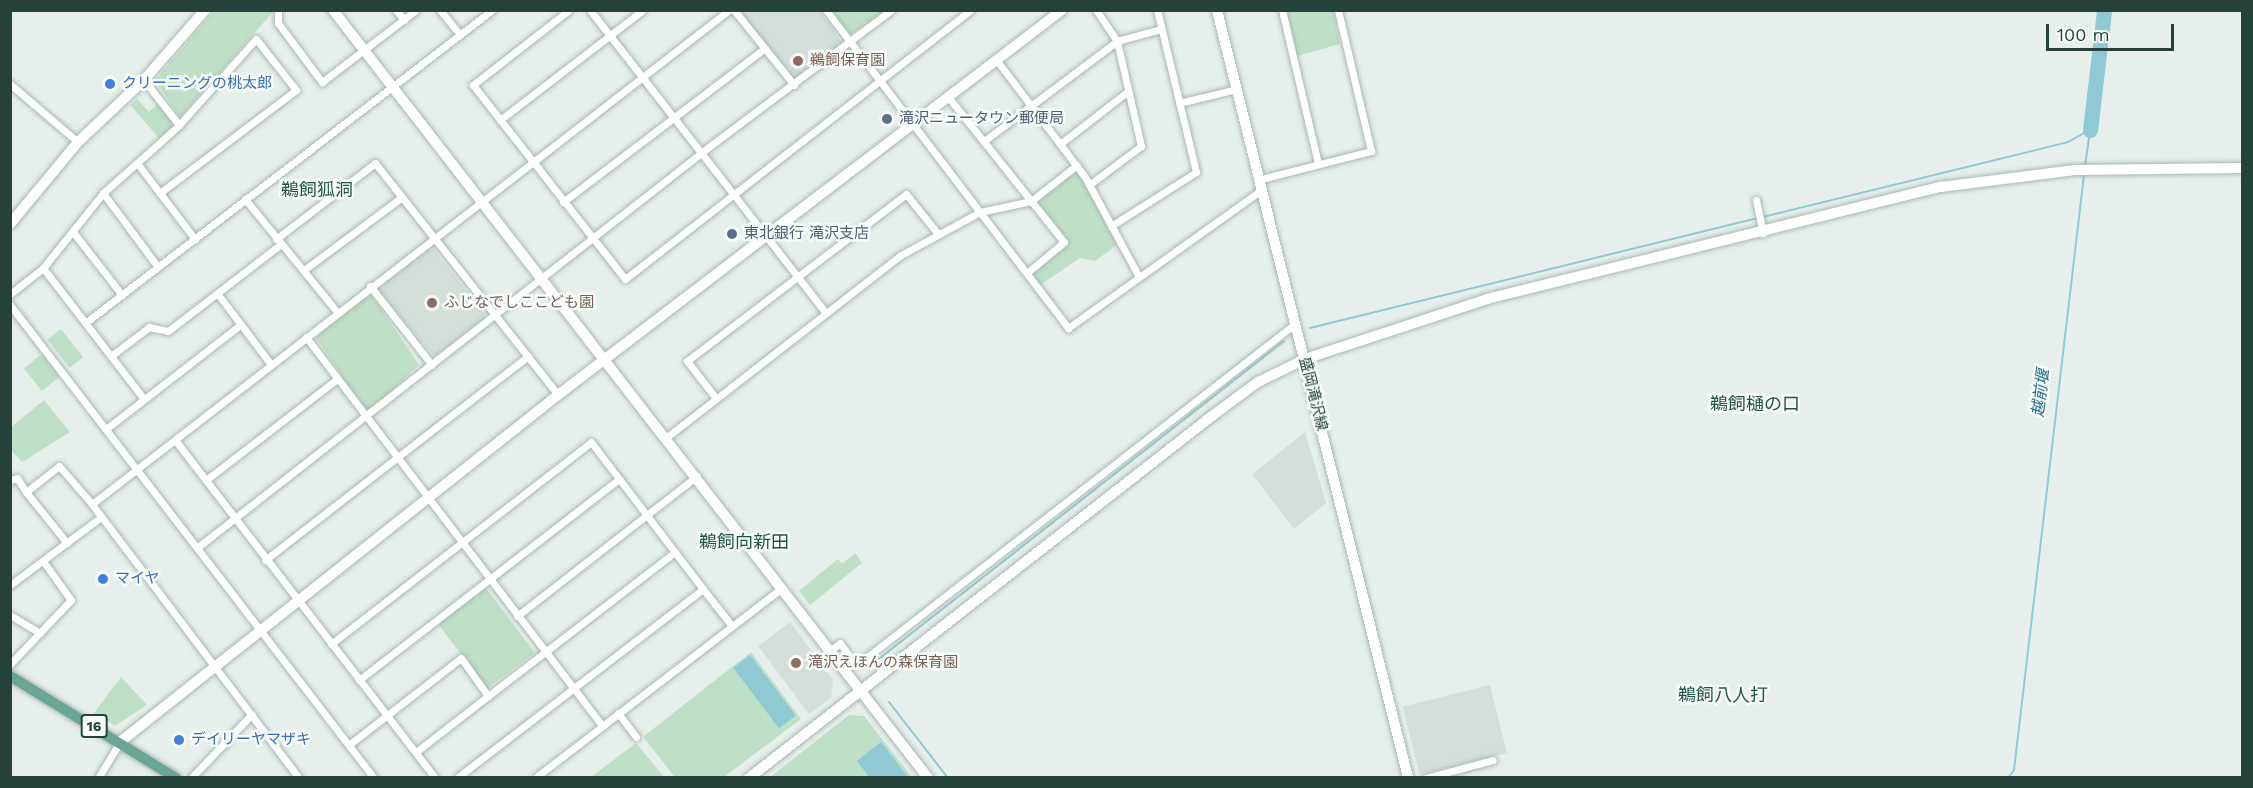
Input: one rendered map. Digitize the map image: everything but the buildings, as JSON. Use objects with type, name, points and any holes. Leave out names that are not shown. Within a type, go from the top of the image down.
[{"type":"main road","name":"16","points":[[10,676],[176,777]]},
{"type":"street","points":[[10,224],[78,142],[144,80],[205,10]]},
{"type":"street","points":[[278,10],[278,22],[322,82],[416,10]]},
{"type":"street","points":[[333,10],[482,198],[928,777]]},
{"type":"street","points":[[396,10],[404,20]]},
{"type":"street","points":[[440,10],[460,35]]},
{"type":"street","points":[[85,323],[492,10]]},
{"type":"street","points":[[569,10],[473,85],[625,279],[970,10]]},
{"type":"street","points":[[590,10],[826,313]]},
{"type":"street","points":[[500,120],[643,10]]},
{"type":"street","points":[[92,504],[482,198],[729,10]]},
{"type":"street","points":[[734,10],[794,85]]},
{"type":"street","points":[[826,10],[912,125],[1028,272],[1068,328],[1138,275],[1183,248],[1262,184],[1318,164],[1371,151],[1338,10]]},
{"type":"street","points":[[198,547],[594,241],[702,153],[891,10]]},
{"type":"street","points":[[98,777],[120,742],[259,629],[297,602],[558,395],[765,236],[998,62],[1062,10]]},
{"type":"street","points":[[1089,185],[1141,147],[1117,41],[1096,10]]},
{"type":"street","points":[[1111,226],[1196,172],[1157,10]]},
{"type":"street","name":"盛岡滝沢線","points":[[1217,10],[1408,777]]},
{"type":"street","points":[[1282,10],[1318,164]]},
{"type":"street","points":[[984,141],[1117,41],[1161,29]]},
{"type":"street","points":[[10,294],[43,268],[103,193],[179,125],[256,39],[296,90],[160,193]]},
{"type":"street","points":[[563,202],[765,48]]},
{"type":"street","points":[[998,62],[1077,165],[1138,275]]},
{"type":"street","points":[[144,80],[179,125]]},
{"type":"street","points":[[10,84],[78,142]]},
{"type":"street","points":[[1179,103],[1237,89]]},
{"type":"street","points":[[1060,144],[1128,91]]},
{"type":"street","points":[[949,98],[1064,242],[1028,272]]},
{"type":"street","points":[[137,163],[195,239]]},
{"type":"street","points":[[111,356],[150,327],[168,331],[375,163],[558,395]]},
{"type":"street","points":[[666,437],[901,255],[980,212],[1031,201],[1077,165]]},
{"type":"street","points":[[749,777],[1212,416],[1258,382],[1305,359],[1487,299],[1762,227],[1941,188],[2085,170],[2242,168]]},
{"type":"street","points":[[103,193],[158,267]]},
{"type":"street","points":[[715,397],[687,361],[906,194],[938,234]]},
{"type":"street","points":[[304,270],[402,197]]},
{"type":"street","points":[[245,200],[337,312]]},
{"type":"street","points":[[1756,200],[1762,227]]},
{"type":"street","points":[[73,232],[122,295]]},
{"type":"street","points":[[43,268],[144,399]]},
{"type":"street","points":[[369,286],[432,365]]},
{"type":"street","points":[[217,293],[270,363]]},
{"type":"street","points":[[10,305],[138,467],[259,629],[374,777]]},
{"type":"street","points":[[831,650],[840,643],[853,661],[862,661],[1296,323]]},
{"type":"street","points":[[106,429],[240,325]]},
{"type":"street","points":[[306,337],[460,543],[602,726]]},
{"type":"street","points":[[265,560],[528,356]]},
{"type":"street","points":[[206,480],[337,379]]},
{"type":"street","points":[[175,440],[297,602],[435,777]]},
{"type":"street","points":[[331,644],[591,442],[732,626]]},
{"type":"street","points":[[26,492],[59,466],[92,504],[299,777]]},
{"type":"street","points":[[517,616],[697,476]]},
{"type":"street","points":[[10,480],[17,478],[67,543]]},
{"type":"street","points":[[359,680],[619,479]]},
{"type":"street","points":[[10,585],[101,517]]},
{"type":"street","points":[[416,752],[675,552]]},
{"type":"street","points":[[10,664],[71,600],[43,561]]},
{"type":"street","points":[[535,777],[782,588]]},
{"type":"street","points":[[457,777],[703,589]]},
{"type":"street","points":[[10,615],[40,633]]},
{"type":"street","points":[[350,744],[461,658],[488,696]]},
{"type":"street","points":[[618,713],[636,737]]},
{"type":"street","points":[[191,777],[252,714]]},
{"type":"street","points":[[1426,777],[1492,760]]},
{"type":"shaded area","name":"鵜飼保育園","points":[[743,11],[820,11],[842,43],[793,80],[742,16]]},
{"type":"shaded area","name":"ふじなでしここども園","points":[[428,250],[434,250],[485,314],[484,318],[435,357],[380,293],[379,286]]},
{"type":"shaded area","points":[[1305,432],[1326,503],[1294,529],[1252,474]]},
{"type":"shaded area","name":"滝沢えほんの森保育園","points":[[790,622],[833,679],[831,698],[809,714],[758,646]]},
{"type":"shaded area","points":[[1490,685],[1507,753],[1420,775],[1403,707]]},
{"type":"green space","points":[[215,10],[274,11],[180,117],[155,80]]},
{"type":"green space","points":[[830,11],[886,11],[849,35]]},
{"type":"green space","points":[[1287,11],[1333,11],[1340,44],[1297,56]]},
{"type":"green space","points":[[137,99],[149,112],[158,103],[174,125],[159,138],[130,105]]},
{"type":"green space","points":[[1076,168],[1117,245],[1095,261],[1080,258],[1040,285],[1031,272],[1066,242],[1034,202]]},
{"type":"green space","points":[[365,295],[373,297],[419,365],[373,408],[365,410],[317,339],[319,333]]},
{"type":"green space","points":[[61,329],[83,357],[70,368],[48,339]]},
{"type":"green space","points":[[42,354],[60,377],[42,391],[24,368]]},
{"type":"green space","points":[[44,400],[70,432],[22,462],[11,450],[11,427]]},
{"type":"green space","points":[[855,553],[862,563],[810,605],[799,591],[838,559],[842,564]]},
{"type":"green space","points":[[486,588],[535,653],[487,689],[438,624]]},
{"type":"green space","points":[[751,652],[801,719],[724,777],[675,777],[643,737]]},
{"type":"green space","points":[[121,677],[147,705],[115,726],[94,713]]},
{"type":"green space","points":[[849,715],[864,716],[912,777],[769,778]]},
{"type":"green space","points":[[636,743],[664,777],[591,777]]},
{"type":"water","points":[[750,655],[796,716],[779,728],[733,668]]},
{"type":"water","points":[[881,742],[908,777],[869,777],[857,761]]},
{"type":"waterway","name":"越前堰","points":[[2090,130],[2104,10]]},
{"type":"waterway","name":"越前堰","points":[[2085,166],[2090,130]]},
{"type":"waterway","points":[[1763,217],[2068,142],[2090,130]]},
{"type":"waterway","name":"越前堰","points":[[2008,778],[2014,770],[2084,175]]},
{"type":"waterway","points":[[1310,328],[1757,218]]},
{"type":"waterway","points":[[875,662],[1284,341]]},
{"type":"waterway","points":[[889,702],[948,778]]},
{"type":"place","name":"鵜飼保育園","points":[[798,61]]},
{"type":"place","name":"クリーニングの桃太郎","points":[[110,84]]},
{"type":"place","name":"滝沢ニュータウン郵便局","points":[[887,119]]},
{"type":"place","name":"東北銀行 滝沢支店","points":[[732,234]]},
{"type":"place","name":"ふじなでしここども園","points":[[432,303]]},
{"type":"place","name":"マイヤ","points":[[103,579]]},
{"type":"place","name":"滝沢えほんの森保育園","points":[[796,663]]},
{"type":"place","name":"デイリーヤマザキ","points":[[179,740]]},
{"type":"district","name":"鵜飼狐洞","points":[[317,190]]},
{"type":"district","name":"鵜飼樋の口","points":[[1755,404]]},
{"type":"district","name":"鵜飼向新田","points":[[744,542]]},
{"type":"district","name":"鵜飼八人打","points":[[1723,695]]}]
